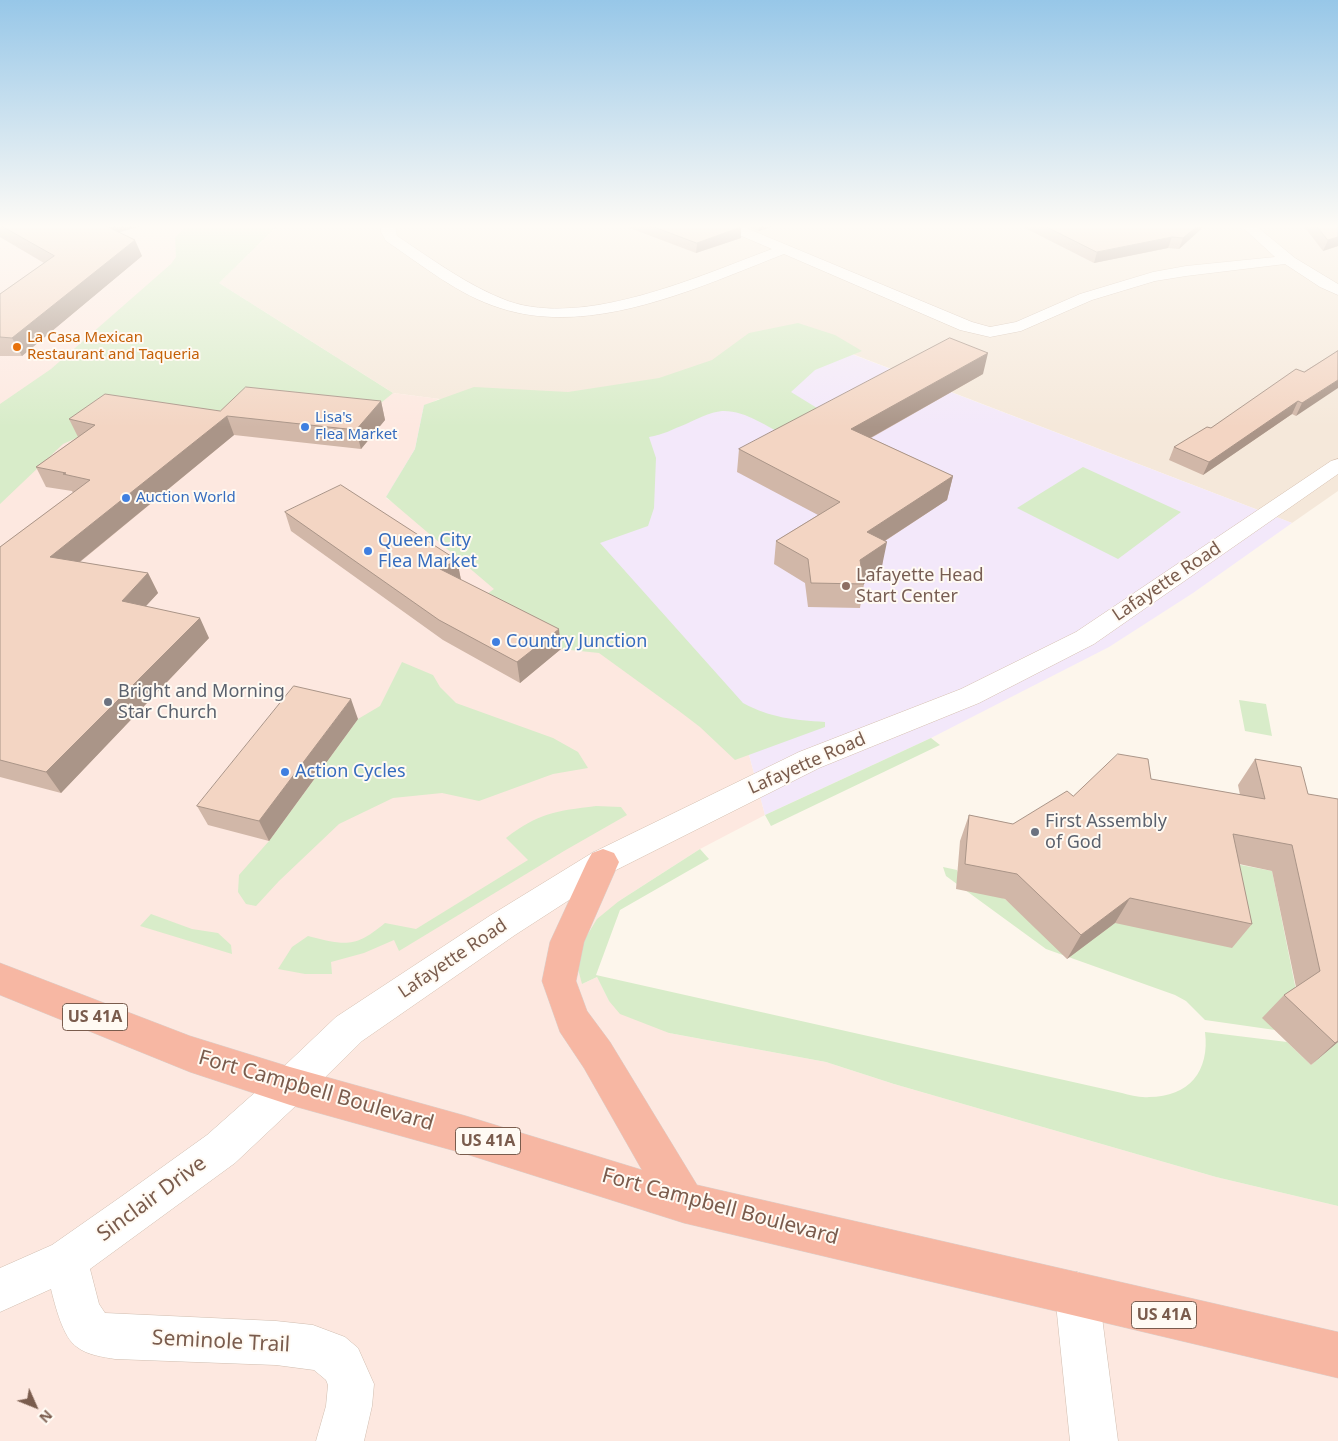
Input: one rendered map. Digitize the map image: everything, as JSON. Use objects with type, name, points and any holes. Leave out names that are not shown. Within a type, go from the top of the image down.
[{"type":"highway","points":[[603,862],[567,942],[559,981],[573,1020],[597,1055],[684,1203]]},
{"type":"highway","name":"Fort Campbell Boulevard","points":[[0,979],[49,1000],[190,1054],[290,1086],[466,1134],[684,1203],[1338,1355]]},
{"type":"street","points":[[478,292],[519,308],[552,313],[582,312],[647,298],[663,292]]},
{"type":"street","points":[[887,292],[966,326],[990,332],[1021,326],[1052,311],[1102,292]]},
{"type":"street","name":"Lafayette Road","points":[[290,1086],[349,1029],[495,930],[603,862],[809,760],[970,696],[1085,638],[1338,465]]},
{"type":"street","name":"Sinclair Drive","points":[[0,1290],[66,1260],[137,1211],[221,1149],[290,1086]]},
{"type":"street","name":"Seminole Trail","points":[[66,1260],[84,1324],[94,1333],[115,1337],[276,1343],[313,1347],[329,1353],[342,1364],[351,1384],[349,1406],[340,1441]]},
{"type":"street","points":[[1077,1294],[1094,1441]]},
{"type":"shaded area","points":[[0,292],[234,292],[393,393],[439,399],[424,406],[415,449],[386,498],[743,732],[765,815],[700,849],[619,901],[582,984],[597,977],[609,1001],[669,1033],[826,1062],[894,1084],[1216,1177],[1338,1206],[1338,1441],[0,1441]]},
{"type":"shaded area","points":[[234,292],[1338,292],[1338,491],[1292,523],[842,350],[755,397],[439,399],[393,393]]},
{"type":"shaded area","name":"Lafayette Head Start Center","points":[[841,350],[1292,523],[1193,593],[1109,647],[931,738],[765,815],[743,732],[386,497],[415,449],[424,405],[534,408]]},
{"type":"green space","points":[[139,292],[234,292],[393,393],[371,411],[246,398],[203,440],[81,436],[63,444],[0,504],[0,404],[51,369]]},
{"type":"green space","points":[[798,323],[835,335],[862,351],[815,370],[791,392],[830,416],[787,437],[748,416],[731,411],[722,411],[708,414],[668,432],[649,437],[656,458],[654,508],[648,526],[600,543],[743,703],[763,712],[783,717],[825,722],[825,727],[735,760],[700,727],[599,653],[561,649],[473,604],[494,589],[386,497],[415,449],[424,405],[474,387],[568,392],[659,378],[712,360],[749,333]]},
{"type":"green space","points":[[1083,467],[1181,512],[1118,559],[1017,508]]},
{"type":"green space","points":[[402,662],[433,675],[440,687],[456,703],[553,738],[578,752],[588,768],[553,774],[479,801],[442,793],[393,798],[339,824],[279,881],[256,906],[246,904],[238,892],[239,875],[269,841],[358,719],[380,706]]},
{"type":"green space","points":[[1239,700],[1266,704],[1272,736],[1245,731]]},
{"type":"green space","points":[[931,738],[940,745],[771,826],[765,815]]},
{"type":"green space","points":[[596,806],[621,807],[627,815],[399,951],[394,940],[364,953],[331,962],[332,974],[305,974],[278,969],[292,947],[308,936],[340,943],[349,943],[365,937],[385,923],[416,929],[528,860],[506,838],[517,830],[548,814]]},
{"type":"green space","points":[[700,849],[709,859],[620,910],[596,975],[1142,1097],[1163,1096],[1175,1092],[1186,1087],[1194,1079],[1204,1059],[1206,1046],[1205,1032],[1287,1042],[1311,1065],[1338,1042],[1338,1206],[1216,1177],[894,1084],[826,1062],[669,1033],[620,1014],[609,1001],[597,977],[582,984],[578,969],[583,942],[597,919],[619,901]]},
{"type":"green space","points":[[1215,860],[1272,871],[1297,995],[1275,1030],[1205,1020],[1186,1001],[1175,995],[1046,949],[946,876],[943,867],[957,870],[962,882],[1005,899],[1066,954]]},
{"type":"green space","points":[[151,914],[192,929],[218,933],[231,945],[232,954],[140,926]]},
{"type":"building","points":[[2,292],[69,292],[12,338],[0,337],[0,294]]},
{"type":"building","points":[[950,338],[988,353],[851,429],[953,476],[867,532],[887,542],[860,560],[864,584],[811,583],[808,559],[776,541],[840,502],[739,449]]},
{"type":"building","points":[[1338,351],[1338,380],[1302,403],[1298,401],[1209,462],[1174,447],[1207,427],[1211,428],[1296,369],[1304,372]]},
{"type":"building","points":[[246,387],[381,401],[356,430],[227,416],[50,557],[148,573],[122,601],[200,618],[46,772],[0,760],[0,547],[90,480],[36,467],[95,425],[69,419],[105,394],[220,411]]},
{"type":"building","points":[[341,485],[457,560],[440,569],[559,629],[517,662],[439,620],[285,512]]},
{"type":"building","points":[[294,686],[351,699],[259,821],[197,806]]},
{"type":"building","name":"First Assembly of God","points":[[1118,754],[1148,759],[1151,779],[1265,799],[1255,759],[1301,767],[1308,794],[1338,799],[1338,1041],[1335,1043],[1284,995],[1320,971],[1292,845],[1233,834],[1252,924],[1130,898],[1081,935],[1017,874],[965,864],[969,815],[1013,824],[1067,791],[1073,796]]},
{"type":"place","name":"La Casa Mexican Restaurant and Taqueria","points":[[17,347]]},
{"type":"place","name":"Lisa's Flea Market","points":[[305,427]]},
{"type":"place","name":"Auction World","points":[[126,498]]},
{"type":"place","name":"Queen City Flea Market","points":[[368,551]]},
{"type":"place","name":"Lafayette Head Start Center","points":[[846,586]]},
{"type":"place","name":"Country Junction","points":[[496,642]]},
{"type":"place","name":"Bright and Morning Star Church","points":[[108,702]]},
{"type":"place","name":"Action Cycles","points":[[285,772]]},
{"type":"place","name":"First Assembly of God","points":[[1035,832]]}]
